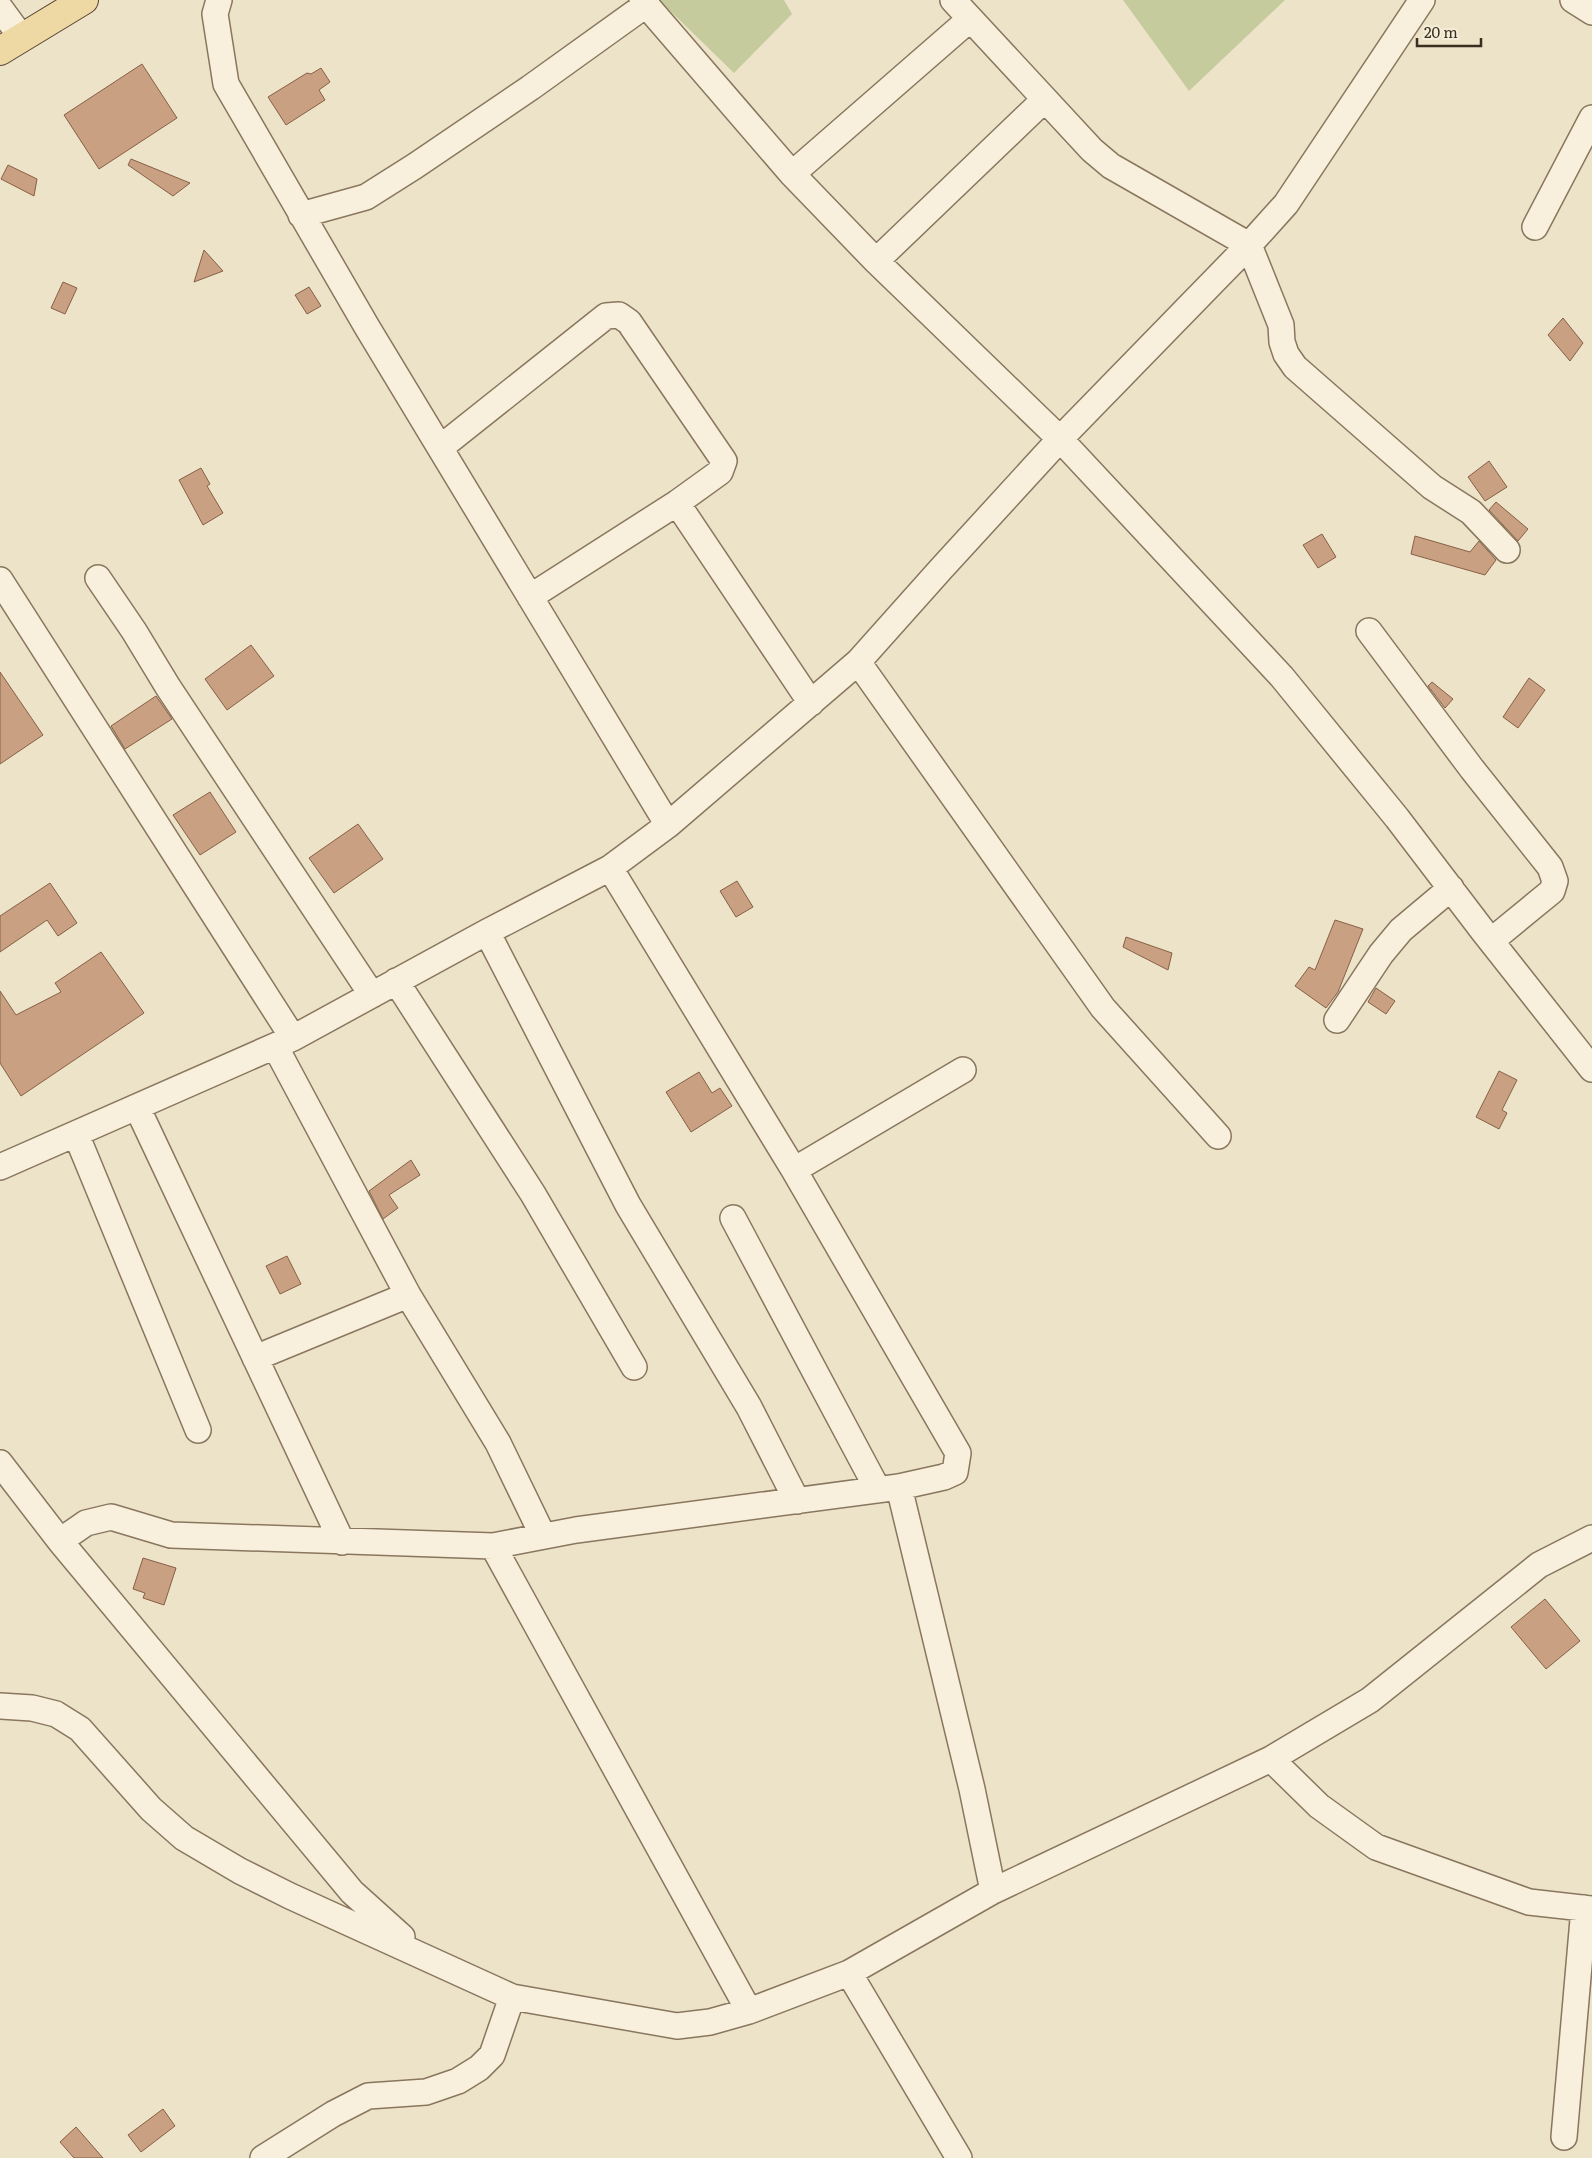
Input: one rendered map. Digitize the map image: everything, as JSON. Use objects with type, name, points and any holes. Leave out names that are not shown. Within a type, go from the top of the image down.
[{"type":"main road","points":[[11,45],[84,0]]},
{"type":"street","points":[[219,0],[215,14],[226,84],[440,448],[668,825]]},
{"type":"street","points":[[953,0],[1044,100],[1092,150],[1111,166],[1249,245],[1281,325],[1282,342],[1286,354],[1295,367],[1426,482],[1471,512],[1507,550]]},
{"type":"street","points":[[0,1167],[284,1042],[610,868],[668,825],[858,662],[940,569],[1060,439],[1249,245],[1286,204],[1422,0]]},
{"type":"street","points":[[1573,0],[1592,12]]},
{"type":"street","points":[[302,215],[366,197],[530,88],[644,2],[792,174],[876,261],[1060,439],[1282,677],[1397,818],[1592,1069]]},
{"type":"street","points":[[0,8],[11,45]]},
{"type":"street","points":[[792,174],[970,19]]},
{"type":"street","points":[[876,261],[1044,100]]},
{"type":"street","points":[[1535,226],[1592,118]]},
{"type":"street","points":[[440,448],[606,316],[619,315],[629,322],[724,460],[720,472],[677,503],[530,597]]},
{"type":"street","points":[[677,503],[811,703]]},
{"type":"street","points":[[98,578],[372,995]]},
{"type":"street","points":[[0,580],[284,1042],[408,1295],[498,1443],[543,1536]]},
{"type":"street","points":[[1369,631],[1472,769],[1550,867],[1555,881],[1552,891],[1491,941]]},
{"type":"street","points":[[858,662],[1103,1008],[1218,1136]]},
{"type":"street","points":[[60,1541],[86,1523],[110,1517],[171,1535],[493,1546],[576,1530],[889,1489],[944,1477],[955,1472],[958,1453],[794,1170],[610,868]]},
{"type":"street","points":[[1337,1020],[1382,954],[1401,930],[1450,888]]},
{"type":"street","points":[[487,932],[628,1205],[749,1407],[797,1501]]},
{"type":"street","points":[[396,981],[532,1194],[634,1367]]},
{"type":"street","points":[[794,1170],[963,1070]]},
{"type":"street","points":[[137,1106],[342,1542]]},
{"type":"street","points":[[76,1134],[198,1430]]},
{"type":"street","points":[[733,1218],[889,1489],[972,1789],[993,1891]]},
{"type":"street","points":[[256,1358],[408,1295]]},
{"type":"street","points":[[0,1463],[60,1541],[352,1892],[421,1954]]},
{"type":"street","points":[[0,1706],[32,1708],[56,1714],[80,1729],[152,1809],[184,1838],[240,1871],[512,1996],[677,2026],[710,2022],[749,2011],[849,1973],[993,1891],[1271,1759],[1370,1700],[1539,1565],[1592,1538]]},
{"type":"street","points":[[493,1546],[749,2011]]},
{"type":"street","points":[[1271,1759],[1319,1806],[1376,1847],[1529,1902],[1588,1908],[1564,2137]]},
{"type":"street","points":[[849,1973],[959,2158]]},
{"type":"street","points":[[263,2158],[333,2114],[368,2096],[426,2092],[458,2081],[479,2068],[492,2055],[512,1996]]},
{"type":"green space","points":[[659,0],[784,0],[792,14],[734,73]]},
{"type":"green space","points":[[1123,0],[1285,0],[1189,91]]},
{"type":"building","points":[[142,64],[177,118],[99,169],[64,115]]},
{"type":"building","points":[[321,68],[330,82],[319,90],[325,100],[286,125],[268,97],[307,73],[311,74]]},
{"type":"building","points":[[131,159],[190,183],[173,196],[128,165]]},
{"type":"building","points":[[8,165],[37,179],[34,196],[1,179]]},
{"type":"building","points":[[204,250],[223,271],[194,282]]},
{"type":"building","points":[[63,282],[77,288],[65,314],[51,308]]},
{"type":"building","points":[[309,287],[321,306],[307,314],[295,295]]},
{"type":"building","points":[[1563,318],[1583,343],[1570,361],[1548,335]]},
{"type":"building","points":[[1489,461],[1507,487],[1485,501],[1468,477]]},
{"type":"building","points":[[201,468],[210,484],[207,486],[223,513],[203,525],[179,480]]},
{"type":"building","points":[[1496,502],[1528,529],[1518,541],[1489,510]]},
{"type":"building","points":[[1322,534],[1336,557],[1318,568],[1303,545]]},
{"type":"building","points":[[1415,536],[1470,552],[1479,541],[1496,560],[1485,575],[1411,554]]},
{"type":"building","points":[[251,645],[274,676],[227,710],[205,679]]},
{"type":"building","points":[[0,672],[43,735],[0,764]]},
{"type":"building","points":[[1529,678],[1545,690],[1518,728],[1503,717]]},
{"type":"building","points":[[1432,682],[1453,699],[1445,708],[1428,686]]},
{"type":"building","points":[[156,696],[172,719],[125,749],[111,726]]},
{"type":"building","points":[[210,792],[236,832],[200,855],[173,815]]},
{"type":"building","points":[[358,824],[383,859],[334,893],[309,858]]},
{"type":"building","points":[[737,881],[753,907],[736,917],[720,891]]},
{"type":"building","points":[[50,883],[77,923],[58,936],[47,920],[0,952],[0,916]]},
{"type":"building","points":[[1335,920],[1363,929],[1338,992],[1326,1008],[1295,986],[1309,967],[1315,970]]},
{"type":"building","points":[[1126,937],[1172,953],[1168,970],[1123,947]]},
{"type":"building","points":[[101,952],[144,1013],[21,1096],[0,1063],[0,991],[16,1015],[61,992],[55,983]]},
{"type":"building","points":[[1376,988],[1395,1001],[1386,1014],[1368,1002]]},
{"type":"building","points":[[1499,1071],[1517,1080],[1502,1110],[1507,1113],[1499,1129],[1476,1117]]},
{"type":"building","points":[[699,1072],[712,1093],[720,1088],[732,1106],[691,1132],[666,1092]]},
{"type":"building","points":[[411,1160],[420,1175],[389,1195],[398,1208],[383,1219],[369,1191]]},
{"type":"building","points":[[287,1256],[301,1284],[280,1294],[266,1266]]},
{"type":"building","points":[[143,1558],[176,1568],[164,1605],[143,1598],[145,1593],[133,1589]]},
{"type":"building","points":[[1545,1599],[1580,1641],[1546,1669],[1511,1627]]},
{"type":"building","points":[[163,2109],[175,2126],[141,2152],[128,2135]]},
{"type":"building","points":[[76,2127],[103,2158],[74,2158],[60,2142]]}]
